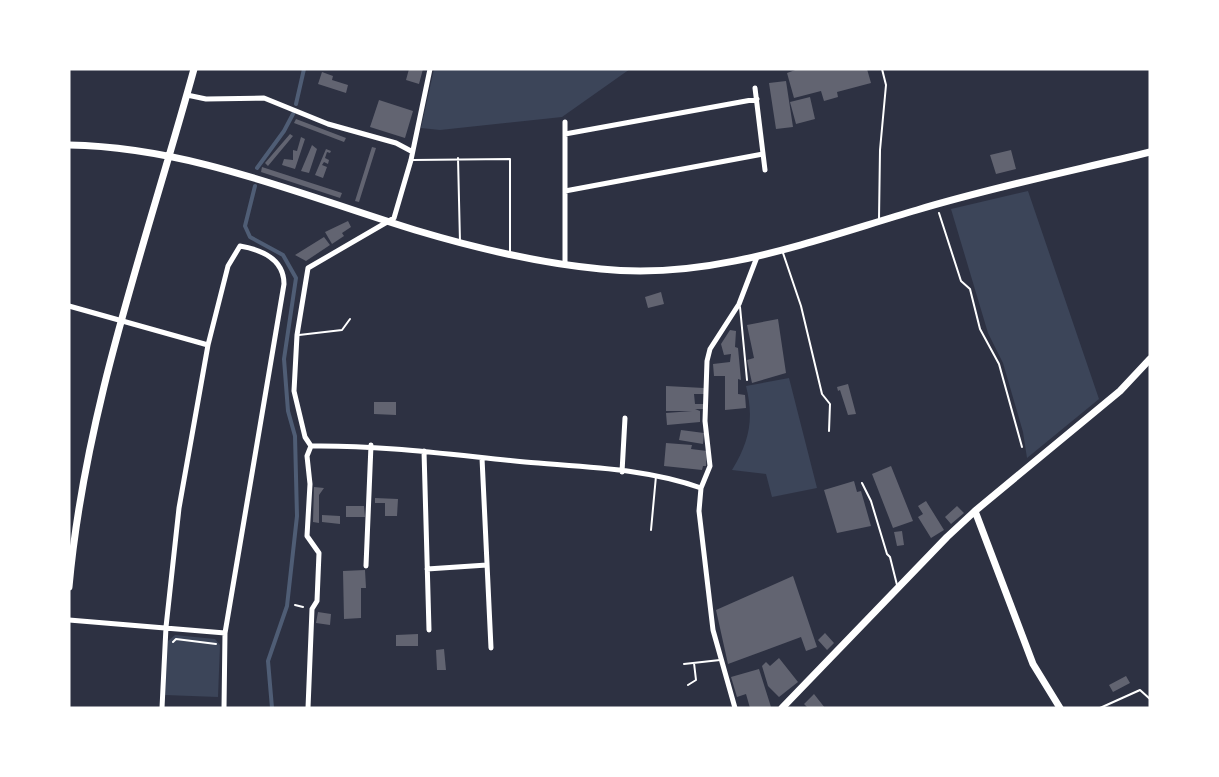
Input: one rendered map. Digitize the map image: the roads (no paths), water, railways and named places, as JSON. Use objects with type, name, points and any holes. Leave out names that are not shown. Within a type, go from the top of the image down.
[{"type":"street","points":[[69,587],[74,538],[87,467],[121,321],[194,69]]},
{"type":"street","points":[[311,446],[305,437],[294,391],[297,335],[308,268],[394,218],[411,160],[429,69]]},
{"type":"street","points":[[755,88],[765,170]]},
{"type":"street","points":[[187,95],[206,99],[264,98],[328,124],[396,142],[411,151]]},
{"type":"street","points":[[565,134],[757,99]]},
{"type":"street","points":[[565,122],[565,264]]},
{"type":"street","points":[[69,145],[133,149],[170,156],[262,180],[460,243],[565,264],[634,272],[659,272],[757,257],[936,204],[1150,152]]},
{"type":"street","points":[[565,191],[763,154]]},
{"type":"street","points":[[162,708],[166,627],[178,508],[208,345],[228,266],[240,246],[250,248],[279,262],[284,272],[284,284],[225,633],[224,708]]},
{"type":"street","points":[[735,708],[713,630],[700,522],[701,488],[710,466],[705,421],[707,361],[710,349],[739,304],[757,257]]},
{"type":"street","points":[[69,306],[208,345]]},
{"type":"street","points":[[782,708],[897,588],[975,511],[1120,391],[1150,359]]},
{"type":"street","points":[[622,472],[625,418]]},
{"type":"street","points":[[311,446],[371,445],[622,472],[656,476],[701,488]]},
{"type":"street","points":[[366,566],[371,445]]},
{"type":"street","points":[[308,708],[312,609],[317,601],[319,553],[308,536],[310,484],[307,456],[311,446]]},
{"type":"street","points":[[424,451],[429,630]]},
{"type":"street","points":[[482,458],[491,648]]},
{"type":"street","points":[[975,511],[1033,664],[1060,708]]},
{"type":"street","points":[[427,569],[487,566]]},
{"type":"street","points":[[69,621],[225,633]]},
{"type":"lane","points":[[879,222],[880,150],[886,85],[882,69]]},
{"type":"lane","points":[[458,158],[460,243]]},
{"type":"lane","points":[[411,160],[510,159],[510,254]]},
{"type":"lane","points":[[782,250],[801,306],[822,394],[830,404],[829,430]]},
{"type":"lane","points":[[739,304],[747,380]]},
{"type":"lane","points":[[297,335],[342,330],[350,319]]},
{"type":"lane","points":[[651,530],[656,476]]},
{"type":"lane","points":[[862,483],[871,501],[887,554],[891,557],[897,588]]},
{"type":"lane","points":[[684,664],[720,660]]},
{"type":"lane","points":[[688,685],[696,680],[694,663]]},
{"type":"lane","points":[[1100,708],[1140,690],[1150,699]]},
{"type":"waterway","points":[[296,104],[304,69]]},
{"type":"waterway","points":[[257,168],[284,131],[293,114]]},
{"type":"waterway","points":[[255,186],[245,226],[250,237],[283,255],[296,278],[284,359],[288,411],[295,436],[297,516],[287,606],[268,661],[272,708]]}]
